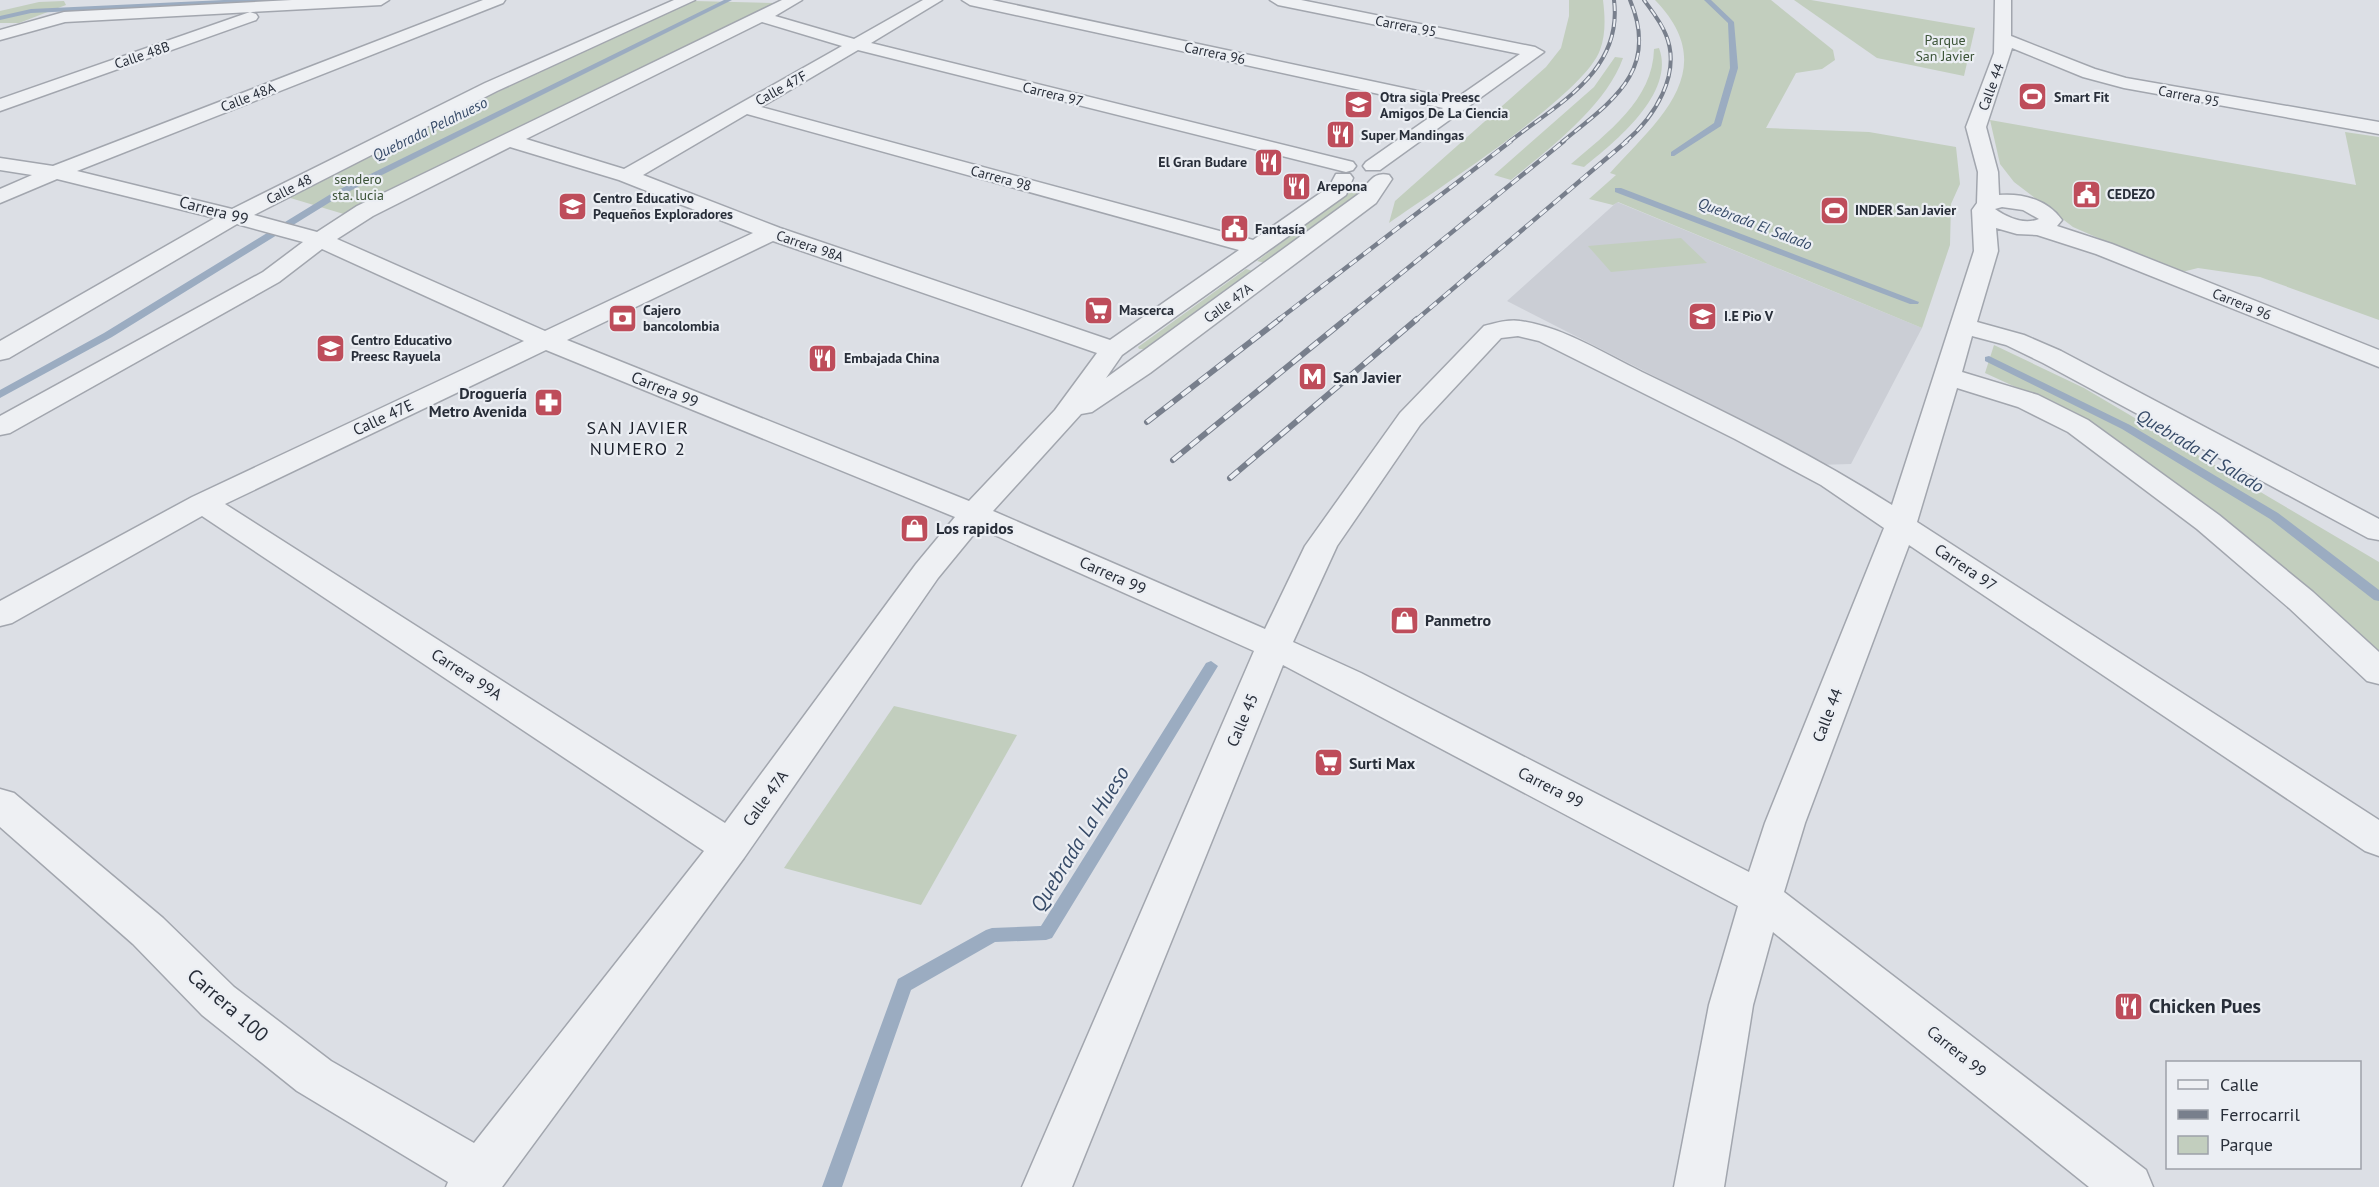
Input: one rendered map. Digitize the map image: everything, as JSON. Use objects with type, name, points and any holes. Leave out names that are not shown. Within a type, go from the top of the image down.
[{"type":"street","points":[[65,16],[76,0]]},
{"type":"street","points":[[0,35],[65,16],[381,0]]},
{"type":"street","name":"Calle 48A","points":[[0,197],[55,172],[497,0]]},
{"type":"street","name":"Calle 48","points":[[0,352],[242,218],[491,87],[687,0]]},
{"type":"street","points":[[0,428],[271,277],[315,238],[365,211],[794,0]]},
{"type":"street","name":"Calle 47F","points":[[626,176],[934,0]]},
{"type":"street","name":"Carrera 96","points":[[970,0],[1460,106]]},
{"type":"street","name":"Carrera 95","points":[[1278,0],[1534,52]]},
{"type":"street","points":[[1351,15],[1368,0]]},
{"type":"street","name":"Calle 44","points":[[1700,1187],[1731,1005],[1761,898],[1785,823],[1901,525],[1986,251],[1988,172],[1976,127],[2003,53],[2005,39],[2003,0]]},
{"type":"street","name":"Calle 48B","points":[[0,105],[283,6]]},
{"type":"street","name":"Carrera 97","points":[[762,17],[858,45],[1344,172],[1377,172]]},
{"type":"street","name":"Carrera 95","points":[[2005,39],[2089,73],[2124,83],[2379,129]]},
{"type":"street","name":"Calle 47A","points":[[1065,416],[1141,367],[1368,198],[1377,172],[1460,106],[1534,52]]},
{"type":"street","name":"Carrera 98","points":[[745,108],[1258,248]]},
{"type":"street","name":"Carrera 98A","points":[[507,140],[626,176],[772,232],[1113,350]]},
{"type":"street","name":"Carrera 99","points":[[0,164],[55,172],[315,238],[544,340],[930,495],[1273,647],[1369,693],[1761,898],[2128,1187]]},
{"type":"street","name":"Calle 47A","points":[[476,1180],[730,847],[927,571],[999,484],[1065,416],[1113,350],[1338,190],[1344,172]]},
{"type":"street","points":[[1986,251],[2035,219],[1988,172]]},
{"type":"street","name":"Carrera 96","points":[[1986,208],[1995,220],[2035,219],[2379,359]]},
{"type":"street","name":"Calle 47E","points":[[0,615],[203,503],[772,232]]},
{"type":"street","points":[[1963,326],[2015,340],[2052,357],[2379,531]]},
{"type":"street","name":"Calle 45","points":[[1047,1187],[1273,647],[1321,546],[1410,419],[1493,331],[1512,328],[1532,330]]},
{"type":"street","name":"Carrera 97","points":[[1532,330],[1745,433],[1851,491],[2379,840]]},
{"type":"street","points":[[1948,376],[2028,401],[2078,426],[2208,522],[2301,600],[2379,672]]},
{"type":"street","name":"Carrera 99A","points":[[203,503],[730,847]]},
{"type":"street","name":"Carrera 100","points":[[0,804],[148,931],[218,1001],[314,1076],[476,1180]]},
{"type":"shaded area","points":[[1617,202],[1922,328],[1851,464],[1816,465],[1656,377],[1507,301]]},
{"type":"green space","points":[[1569,0],[1603,0],[1605,19],[1603,38],[1600,50],[1588,69],[1567,92],[1538,116],[1389,223],[1395,201],[1546,67],[1561,48],[1569,16]]},
{"type":"green space","points":[[1655,0],[1771,0],[1833,50],[1835,60],[1822,69],[1796,73],[1766,128],[1869,132],[1956,147],[1960,184],[1951,204],[1950,245],[1922,328],[1618,202],[1613,205],[1589,199],[1616,175],[1610,173],[1663,114],[1676,93],[1683,72],[1683,49],[1675,25]]},
{"type":"green space","name":"Parque San Javier","points":[[1794,0],[1811,0],[1975,28],[1964,76],[1877,58]]},
{"type":"green space","points":[[64,1],[66,5],[19,23],[0,23],[0,11],[39,2]]},
{"type":"green space","name":"sendero sta. lucia","points":[[694,1],[776,3],[357,218],[277,194]]},
{"type":"green space","points":[[1659,48],[1662,65],[1659,82],[1640,115],[1584,167],[1571,164],[1613,127],[1637,100],[1652,67],[1654,49]]},
{"type":"green space","points":[[1615,57],[1623,58],[1615,76],[1604,93],[1575,125],[1511,180],[1494,175],[1594,87]]},
{"type":"green space","points":[[1990,120],[2356,185],[2345,132],[2379,137],[2379,320],[2260,277],[2198,268],[2178,273],[2073,227],[2014,182],[2000,164]]},
{"type":"green space","points":[[1355,191],[1358,195],[1265,263],[1257,261],[1350,192]]},
{"type":"green space","points":[[1681,238],[1707,263],[1611,272],[1588,246]]},
{"type":"green space","points":[[1246,269],[1253,271],[1148,349],[1139,349],[1138,347]]},
{"type":"green space","points":[[1994,345],[2084,388],[2379,562],[2379,654],[2033,395],[1985,373]]},
{"type":"green space","points":[[894,706],[1017,735],[921,905],[784,868]]},
{"type":"waterway","points":[[0,18],[31,11],[265,0]]},
{"type":"waterway","name":"Quebrada Pelahueso","points":[[0,395],[108,335],[337,194],[729,0]]},
{"type":"waterway","name":"Quebrada La Hueso","points":[[1674,154],[1718,124],[1734,68],[1731,22],[1707,0]]},
{"type":"waterway","name":"Quebrada El Salado","points":[[1618,190],[1914,302]]},
{"type":"waterway","name":"Quebrada El Salado","points":[[1989,359],[2126,427],[2274,516],[2379,597]]},
{"type":"waterway","name":"Quebrada La Hueso","points":[[832,1187],[904,985],[992,935],[1046,933],[1211,666]]},
{"type":"railway","points":[[1509,142],[1566,99],[1597,67],[1608,47],[1614,25],[1614,0]]},
{"type":"railway","points":[[1562,142],[1613,98],[1626,82],[1635,65],[1639,46],[1638,25],[1630,0]]},
{"type":"railway","points":[[1625,142],[1646,121],[1668,80],[1670,50],[1666,35],[1644,0]]},
{"type":"railway","points":[[1278,320],[1511,141]]},
{"type":"railway","points":[[1344,320],[1564,141]]},
{"type":"railway","points":[[1416,320],[1627,141]]},
{"type":"railway","points":[[1147,422],[1280,319]]},
{"type":"railway","points":[[1173,460],[1346,319]]},
{"type":"railway","points":[[1230,478],[1417,319]]},
{"type":"place","name":"Smart Fit","points":[[2033,97]]},
{"type":"place","name":"Otra sigla Preesc Amigos De La Ciencia","points":[[1359,105]]},
{"type":"place","name":"Super Mandingas","points":[[1340,135]]},
{"type":"place","name":"El Gran Budare","points":[[1268,162]]},
{"type":"place","name":"Arepona","points":[[1296,186]]},
{"type":"place","name":"CEDEZO","points":[[2086,194]]},
{"type":"place","name":"Centro Educativo Pequeños Exploradores","points":[[572,206]]},
{"type":"place","name":"INDER San Javier","points":[[1834,210]]},
{"type":"place","name":"Fantasía","points":[[1234,229]]},
{"type":"place","name":"Mascerca","points":[[1098,310]]},
{"type":"place","name":"I.E Pio V","points":[[1703,316]]},
{"type":"place","name":"Cajero bancolombia","points":[[622,318]]},
{"type":"place","name":"Centro Educativo Preesc Rayuela","points":[[330,348]]},
{"type":"place","name":"Embajada China","points":[[823,358]]},
{"type":"place","name":"San Javier","points":[[1312,377]]},
{"type":"place","name":"Droguería Metro Avenida","points":[[548,402]]},
{"type":"place","name":"Los rapidos","points":[[915,528]]},
{"type":"place","name":"Panmetro","points":[[1404,620]]},
{"type":"place","name":"Surti Max","points":[[1328,763]]},
{"type":"place","name":"Chicken Pues","points":[[2128,1006]]},
{"type":"district","name":"SAN JAVIER NUMERO 2","points":[[638,438]]}]
